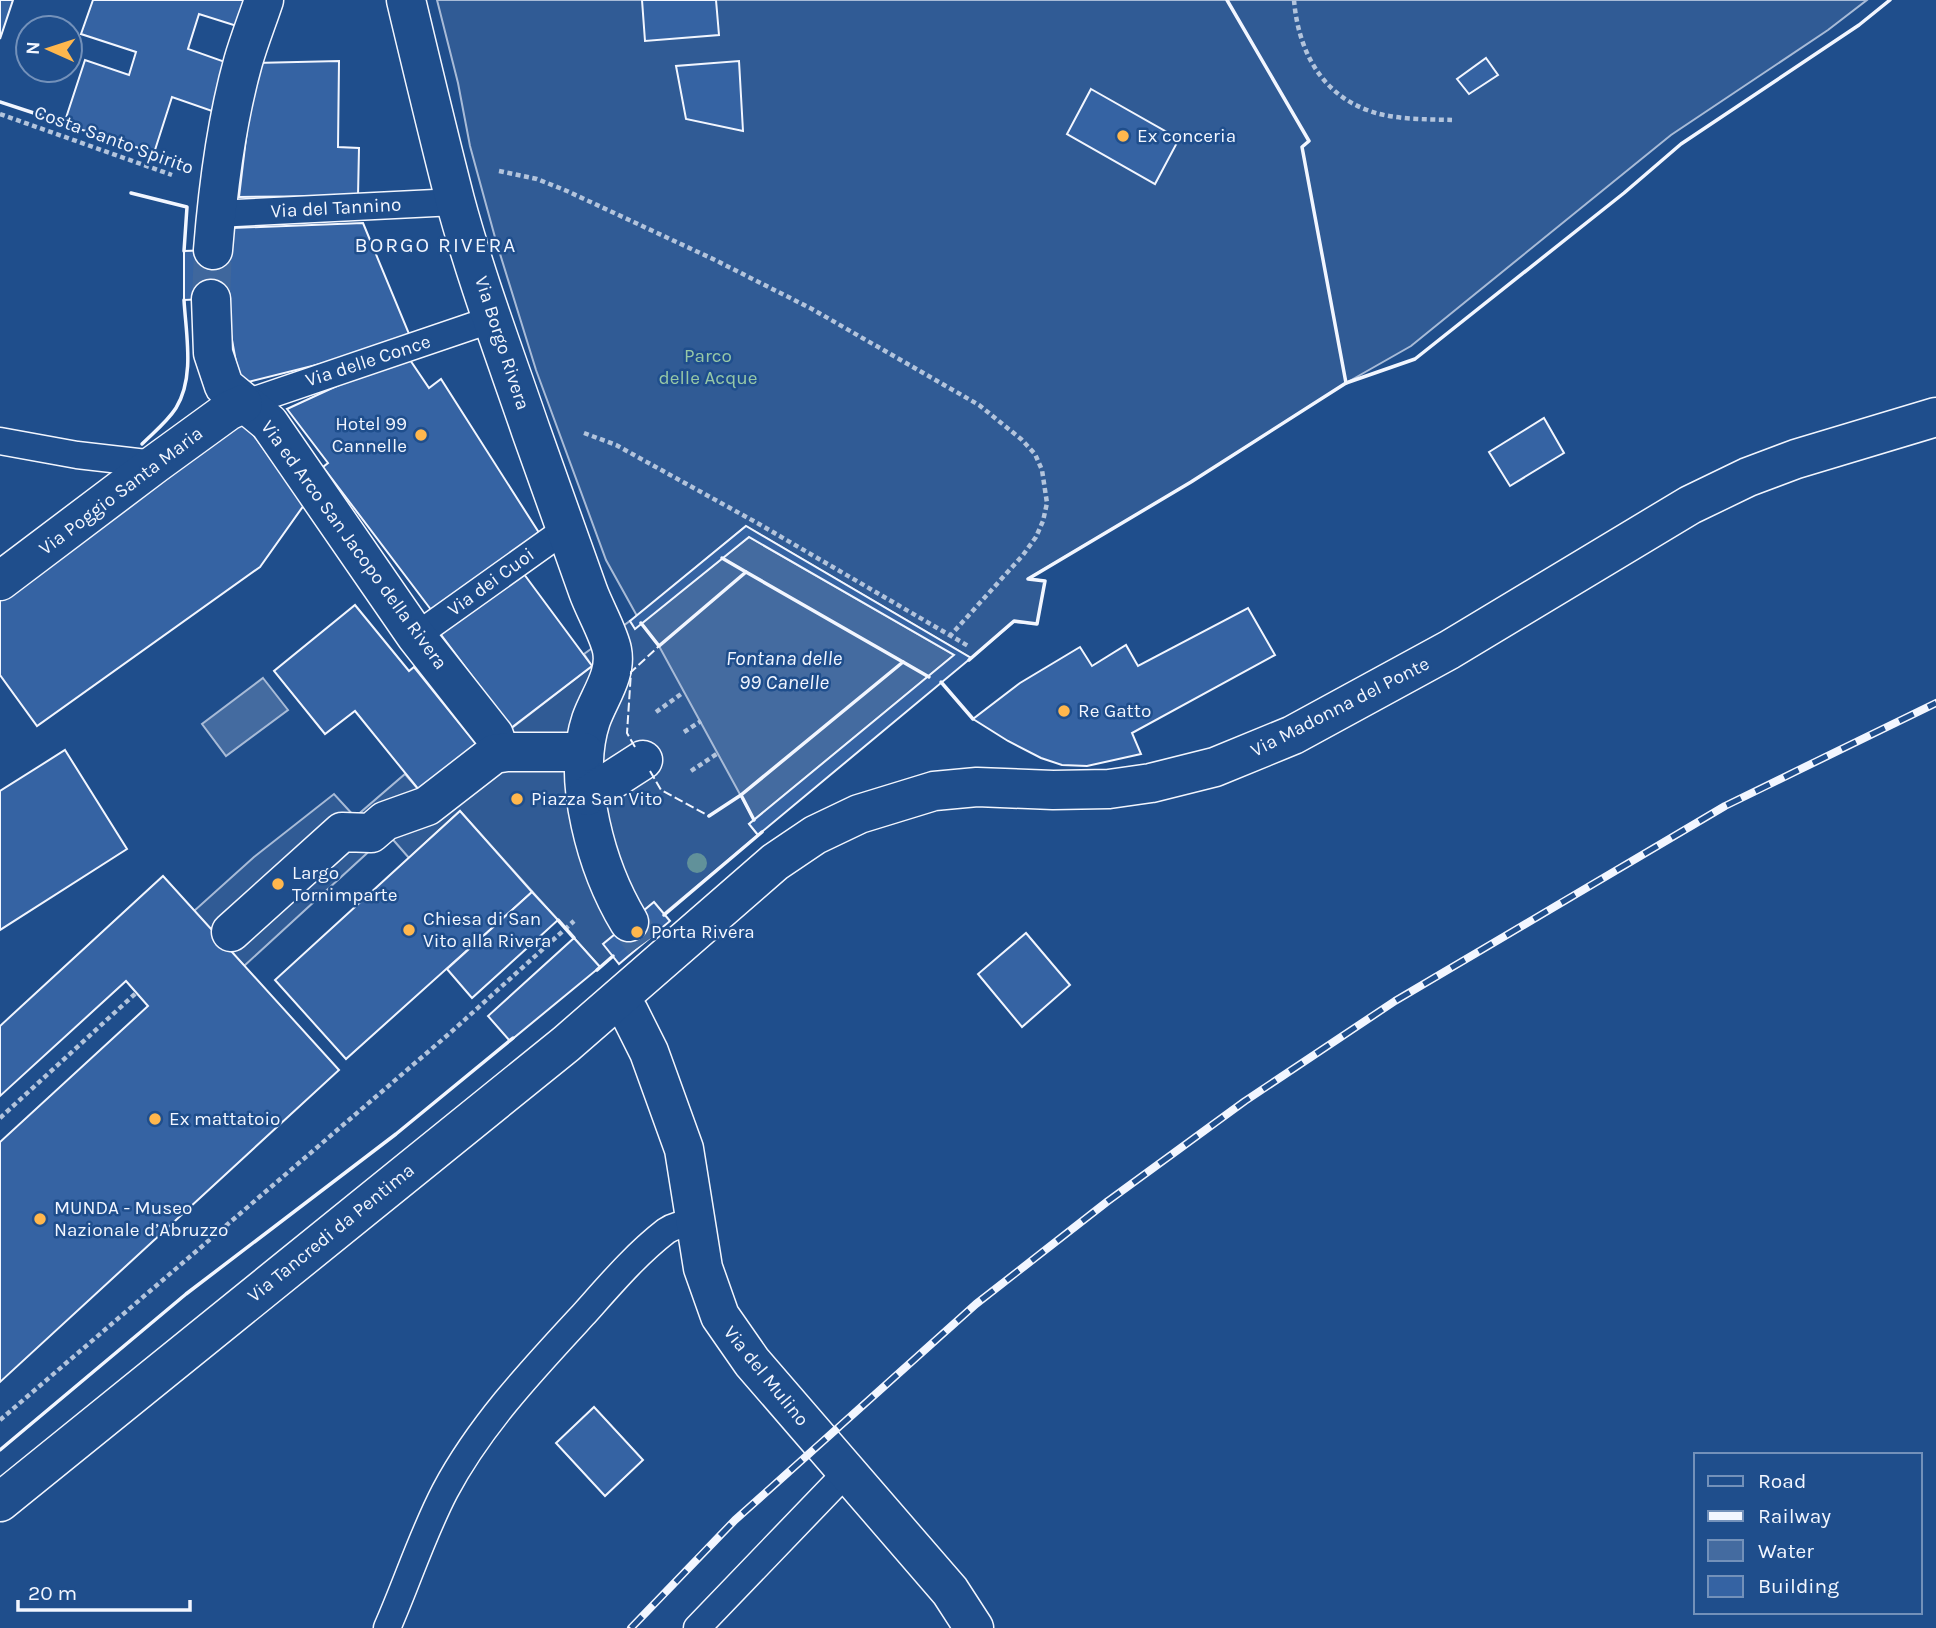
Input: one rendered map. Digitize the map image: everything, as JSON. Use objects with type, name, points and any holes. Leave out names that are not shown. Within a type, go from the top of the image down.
[{"type":"street","points":[[216,219],[234,99],[264,0]]},
{"type":"street","name":"Via Borgo Rivera","points":[[406,0],[452,187],[493,319],[531,432],[612,650],[612,669],[591,720],[584,751]]},
{"type":"street","name":"Via ed Arco San Jacopo della Rivera","points":[[211,299],[215,362],[224,386],[269,423],[416,636],[491,731],[500,752]]},
{"type":"street","name":"Via Poggio Santa Maria","points":[[0,581],[155,464],[228,411],[243,404]]},
{"type":"street","name":"Via Madonna del Ponte","points":[[645,943],[815,835],[859,814],[909,797],[955,788],[1109,789],[1184,775],[1236,760],[1293,736],[1449,650],[1709,496],[1796,459],[1936,417]]},
{"type":"street","points":[[231,932],[342,832],[371,833],[381,825],[427,806],[489,757],[500,752],[584,751],[587,796],[599,856],[611,888],[645,943]]},
{"type":"street","points":[[587,796],[643,760]]},
{"type":"street","name":"Via Tancredi da Pentima","points":[[0,1502],[620,999],[645,943]]},
{"type":"street","name":"Via del Mulino","points":[[620,999],[642,1036],[678,1132],[690,1174],[696,1222],[713,1304],[752,1362],[950,1591],[974,1628]]},
{"type":"lane","name":"Via del Tannino","points":[[216,219],[452,187]]},
{"type":"lane","name":"Via delle Conce","points":[[243,404],[493,319]]},
{"type":"lane","points":[[0,441],[77,455],[155,464]]},
{"type":"lane","name":"Via dei Cuoi","points":[[416,636],[566,529]]},
{"type":"lane","points":[[387,1628],[445,1490],[464,1457],[486,1428],[561,1339],[635,1259],[666,1231],[682,1224],[696,1222]]},
{"type":"lane","points":[[697,1628],[846,1473]]},
{"type":"path","points":[[1294,0],[1296,26],[1313,68],[1335,91],[1366,110],[1393,116],[1452,120]]},
{"type":"path","name":"Costa Santo Spirito","points":[[0,114],[216,219]]},
{"type":"path","points":[[452,187],[480,169],[537,179],[594,203],[713,259],[869,341],[979,405],[1021,439],[1035,454],[1042,470],[1047,503],[1043,522],[1023,555],[950,636]]},
{"type":"path","points":[[531,432],[547,428],[569,429],[594,435],[616,445],[759,524],[970,647]]},
{"type":"path","points":[[0,1420],[460,1025],[611,888]]},
{"type":"path","points":[[0,1118],[136,993]]},
{"type":"shaded area","points":[[437,0],[1867,0],[1828,30],[1671,135],[1411,346],[1346,383],[1191,482],[1029,578],[1045,581],[1037,624],[1014,622],[971,658],[746,526],[637,616],[606,560],[536,370],[470,146],[458,83]]},
{"type":"shaded area","points":[[746,572],[741,795],[754,820],[749,824],[758,835],[600,967],[460,811],[409,858],[388,834],[244,966],[194,911],[254,857],[334,794],[355,817],[405,774],[419,790],[505,720],[512,728],[592,666],[584,654],[630,621],[635,628],[641,623],[659,646]]},
{"type":"water","name":"Fontana delle 99 Canelle","points":[[749,537],[954,655],[754,820],[659,646],[641,623]]},
{"type":"water","points":[[263,678],[288,710],[226,756],[202,724]]},
{"type":"building","points":[[0,0],[13,0],[0,39]]},
{"type":"building","points":[[93,0],[249,0],[240,27],[199,14],[188,49],[228,63],[212,111],[172,97],[154,153],[64,124],[77,84],[84,84],[85,60],[129,75],[136,52],[84,35],[84,26]]},
{"type":"building","points":[[642,0],[716,0],[719,35],[645,41]]},
{"type":"building","points":[[1486,58],[1498,75],[1469,94],[1457,79]]},
{"type":"building","points":[[339,61],[338,147],[359,148],[358,196],[239,197],[255,63]]},
{"type":"building","points":[[739,61],[743,131],[686,119],[676,66]]},
{"type":"building","name":"Ex conceria","points":[[1091,89],[1179,139],[1155,184],[1067,134]]},
{"type":"building","points":[[363,223],[412,341],[240,384],[228,318],[229,298],[184,300],[184,251],[213,250],[232,228]]},
{"type":"building","points":[[406,354],[429,388],[441,379],[543,539],[435,615],[323,467],[328,463],[287,409]]},
{"type":"building","points":[[1544,418],[1564,453],[1510,486],[1489,452]]},
{"type":"building","points":[[242,419],[304,505],[260,567],[37,726],[0,675],[0,592]]},
{"type":"building","points":[[746,526],[971,658],[758,835],[749,824],[954,655],[749,537],[635,629],[630,621]]},
{"type":"building","points":[[518,566],[592,666],[511,728],[436,628]]},
{"type":"building","points":[[355,605],[409,671],[414,667],[476,744],[419,790],[355,711],[325,734],[274,671]]},
{"type":"building","points":[[1248,608],[1275,655],[1132,733],[1141,754],[1087,766],[1062,765],[1041,758],[1008,741],[973,719],[1020,683],[1080,647],[1092,666],[1126,645],[1138,666]]},
{"type":"building","points":[[65,750],[127,849],[0,930],[0,791]]},
{"type":"building","name":"Chiesa di San Vito alla Rivera","points":[[460,811],[532,892],[346,1059],[275,980]]},
{"type":"building","name":"Ex mattatoio","points":[[163,876],[339,1070],[0,1382],[0,1142],[148,1006],[126,981],[0,1096],[0,1026]]},
{"type":"building","points":[[532,892],[558,920],[472,998],[447,969]]},
{"type":"building","name":"Porta Rivera","points":[[654,902],[670,921],[619,964],[603,944]]},
{"type":"building","points":[[1026,933],[1070,985],[1022,1027],[978,974]]},
{"type":"building","points":[[574,938],[600,967],[510,1041],[488,1016]]},
{"type":"building","points":[[594,1407],[643,1460],[605,1496],[556,1443]]},
{"type":"tunnel","points":[[211,299],[213,250]]},
{"type":"tunnel","points":[[629,922],[644,943]]},
{"type":"railway","points":[[631,1628],[735,1520],[976,1304],[1108,1201],[1245,1101],[1395,1001],[1725,806],[1936,703]]},
{"type":"fence","points":[[635,747],[627,733],[631,672],[659,646]]},
{"type":"fence","points":[[650,771],[661,790],[709,816]]},
{"type":"wall","points":[[1227,0],[1309,141],[1302,147],[1346,383]]},
{"type":"wall","points":[[969,660],[1014,621],[1037,624],[1045,581],[1028,579],[1191,482],[1346,383],[1415,359],[1624,193],[1681,144],[1859,25],[1890,0]]},
{"type":"wall","points":[[0,102],[43,116]]},
{"type":"wall","points":[[131,193],[187,207],[184,251]]},
{"type":"wall","points":[[142,444],[169,418],[186,383],[188,355],[184,300]]},
{"type":"wall","points":[[722,558],[746,572]]},
{"type":"wall","points":[[641,623],[659,646],[746,572],[903,662],[741,795],[709,816]]},
{"type":"wall","points":[[903,662],[929,677]]},
{"type":"wall","points":[[941,682],[973,719]]},
{"type":"wall","points":[[741,795],[754,820]]},
{"type":"wall","points":[[664,915],[762,832]]},
{"type":"wall","points":[[558,920],[574,938]]},
{"type":"wall","points":[[597,970],[613,956]]},
{"type":"wall","points":[[0,1450],[186,1294],[396,1134],[513,1038]]},
{"type":"place","name":"Ex conceria","points":[[1123,136]]},
{"type":"place","name":"Hotel 99 Cannelle","points":[[421,435]]},
{"type":"place","name":"Re Gatto","points":[[1064,711]]},
{"type":"place","name":"Piazza San Vito","points":[[517,799]]},
{"type":"place","name":"Largo Tornimparte","points":[[278,884]]},
{"type":"place","name":"Chiesa di San Vito alla Rivera","points":[[409,930]]},
{"type":"place","name":"Porta Rivera","points":[[637,932]]},
{"type":"place","name":"Ex mattatoio","points":[[155,1119]]},
{"type":"place","name":"MUNDA - Museo Nazionale d’Abruzzo","points":[[40,1219]]},
{"type":"district","name":"BORGO RIVERA","points":[[436,245]]},
{"type":"park label","name":"Parco delle Acque","points":[[708,367]]}]
